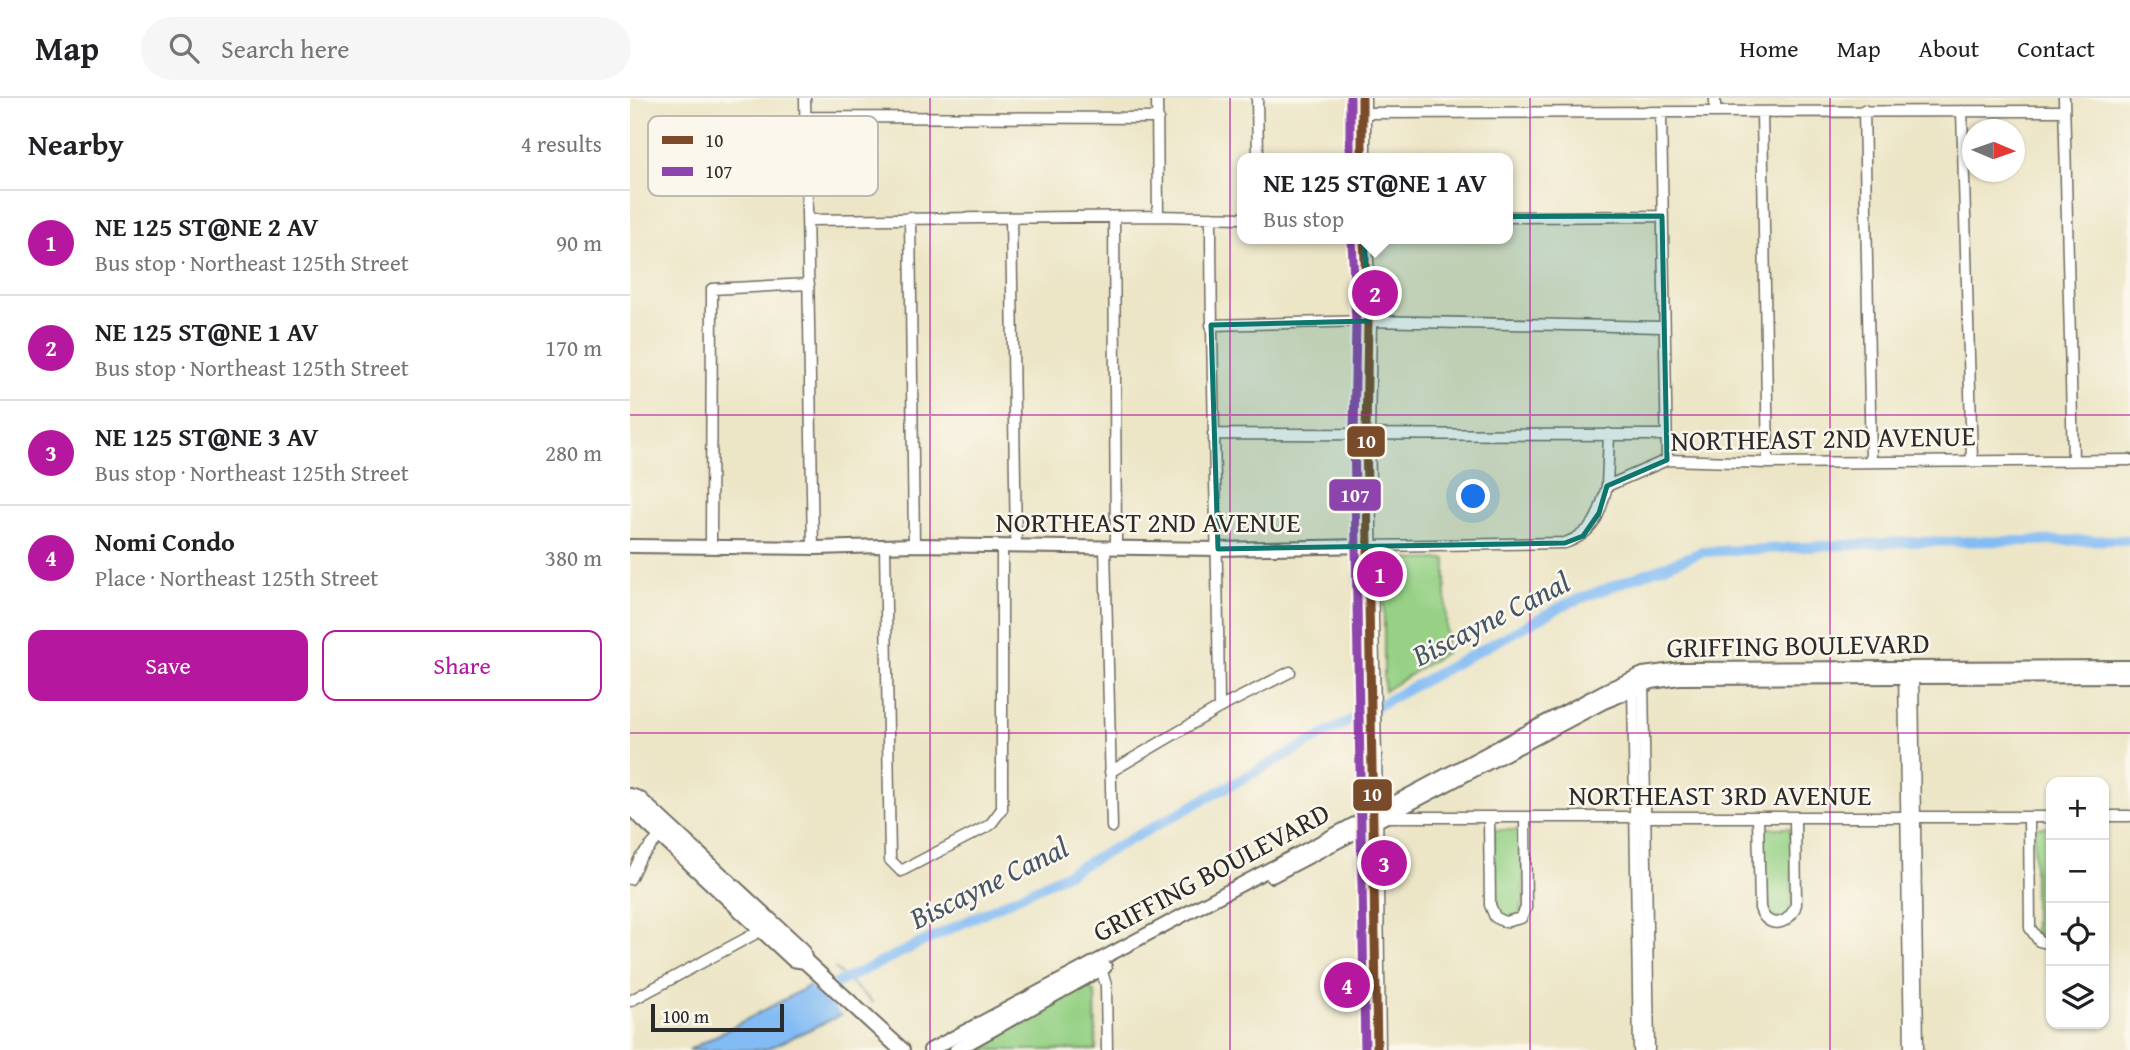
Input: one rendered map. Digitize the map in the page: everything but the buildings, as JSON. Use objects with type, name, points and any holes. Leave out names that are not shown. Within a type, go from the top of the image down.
[{"type":"main road","points":[[1362,105],[1362,153]]},
{"type":"main road","points":[[1364,244],[1368,321],[1366,434],[1372,734],[1379,818],[1377,1050]]},
{"type":"main road","points":[[630,796],[639,799],[802,950],[805,961],[902,1050]]},
{"type":"main road","points":[[630,807],[793,959],[805,961]]},
{"type":"street","points":[[805,98],[805,116]]},
{"type":"street","points":[[1157,98],[1158,216]]},
{"type":"street","points":[[1257,98],[1258,153]]},
{"type":"street","points":[[1715,98],[1715,112]]},
{"type":"street","points":[[2064,98],[2073,460]]},
{"type":"street","points":[[1362,105],[1661,114],[1864,110],[2064,111]]},
{"type":"street","points":[[1864,110],[1871,461]]},
{"type":"street","points":[[1962,111],[1972,461]]},
{"type":"street","points":[[1762,112],[1768,463]]},
{"type":"street","points":[[1661,114],[1667,460]]},
{"type":"street","points":[[878,117],[1158,118]]},
{"type":"street","points":[[807,196],[813,548]]},
{"type":"street","points":[[1513,217],[1662,216]]},
{"type":"street","points":[[808,220],[910,217],[1237,218]]},
{"type":"street","points":[[910,217],[914,545]]},
{"type":"street","points":[[1112,827],[1110,772],[1114,217]]},
{"type":"street","points":[[1211,217],[1219,708]]},
{"type":"street","points":[[1011,218],[1016,546]]},
{"type":"street","points":[[711,546],[712,289],[809,284]]},
{"type":"street","points":[[1211,325],[1368,321],[1663,327]]},
{"type":"street","points":[[1213,434],[1665,435]]},
{"type":"street","points":[[1606,486],[1609,434]]},
{"type":"street","name":"NORTHEAST 2ND AVENUE","points":[[630,546],[813,548],[914,545],[1218,549],[1564,543],[1583,536],[1600,513],[1606,486],[1667,460],[1768,463],[2130,460]]},
{"type":"street","points":[[885,546],[890,860],[901,871],[990,825],[1002,809],[1002,546]]},
{"type":"street","name":"GRIFFING BOULEVARD","points":[[956,1050],[1100,965],[1267,874],[1638,681],[1681,669],[1765,673],[2130,667]]},
{"type":"street","points":[[1110,772],[1219,708],[1290,672]]},
{"type":"street","points":[[1909,672],[1918,1050]]},
{"type":"street","name":"GRIFFING BOULEVARD","points":[[1909,672],[2130,676]]},
{"type":"street","points":[[1638,681],[1649,1050]]},
{"type":"street","points":[[2109,816],[2130,816]]},
{"type":"street","points":[[1758,818],[1760,908],[1769,921],[1781,922],[1791,916],[1796,904],[1795,817]]},
{"type":"street","points":[[1910,1050],[1911,817]]},
{"type":"street","points":[[2029,817],[2030,928],[2039,941],[2046,943]]},
{"type":"street","name":"NORTHEAST 3RD AVENUE","points":[[1379,818],[2046,817]]},
{"type":"street","points":[[1489,818],[1490,905],[1494,917],[1504,922],[1521,918],[1526,908],[1525,818]]},
{"type":"street","points":[[1639,1050],[1641,818]]},
{"type":"street","points":[[630,879],[640,858],[660,836]]},
{"type":"street","points":[[630,1001],[762,930]]},
{"type":"street","points":[[1100,965],[1106,985],[1107,1050]]},
{"type":"street","name":"GRIFFING BOULEVARD","points":[[930,1050],[1100,965]]},
{"type":"highlighted area","points":[[1662,216],[1667,460],[1607,486],[1599,513],[1583,536],[1565,543],[1218,549],[1211,325],[1368,321],[1363,217]]},
{"type":"green space","points":[[1446,559],[1446,652],[1384,691],[1384,560]]},
{"type":"green space","points":[[2034,827],[2046,827],[2046,941],[2034,931]]},
{"type":"green space","points":[[1764,828],[1790,828],[1791,832],[1793,905],[1785,918],[1773,918],[1764,910]]},
{"type":"green space","points":[[1494,830],[1521,830],[1524,899],[1519,916],[1506,918],[1494,911]]},
{"type":"green space","points":[[1084,984],[1095,993],[1096,1050],[968,1050]]},
{"type":"water","points":[[835,969],[873,1003],[765,1050],[689,1050],[802,990]]},
{"type":"pier","points":[[832,967],[875,1006],[844,1017],[807,983]]},
{"type":"waterway","name":"Biscayne Canal","points":[[837,983],[1068,873],[1566,604],[1702,552],[1907,542],[2130,540]]},
{"type":"transit line","name":"107","points":[[1350,98],[1350,153]]},
{"type":"transit line","name":"10","points":[[1362,98],[1362,153]]},
{"type":"transit line","name":"107","points":[[1352,244],[1356,321],[1354,434],[1365,1050]]},
{"type":"transit line","name":"10","points":[[1364,244],[1368,321],[1366,434],[1377,1050]]},
{"type":"place","name":"NE 125 ST@NE 1 AV","points":[[1375,293]]},
{"type":"place","name":"NE 125 ST@NE 2 AV","points":[[1380,574]]},
{"type":"place","name":"NE 125 ST@NE 3 AV","points":[[1384,863]]},
{"type":"place","name":"Nomi Condo","points":[[1347,985]]}]
